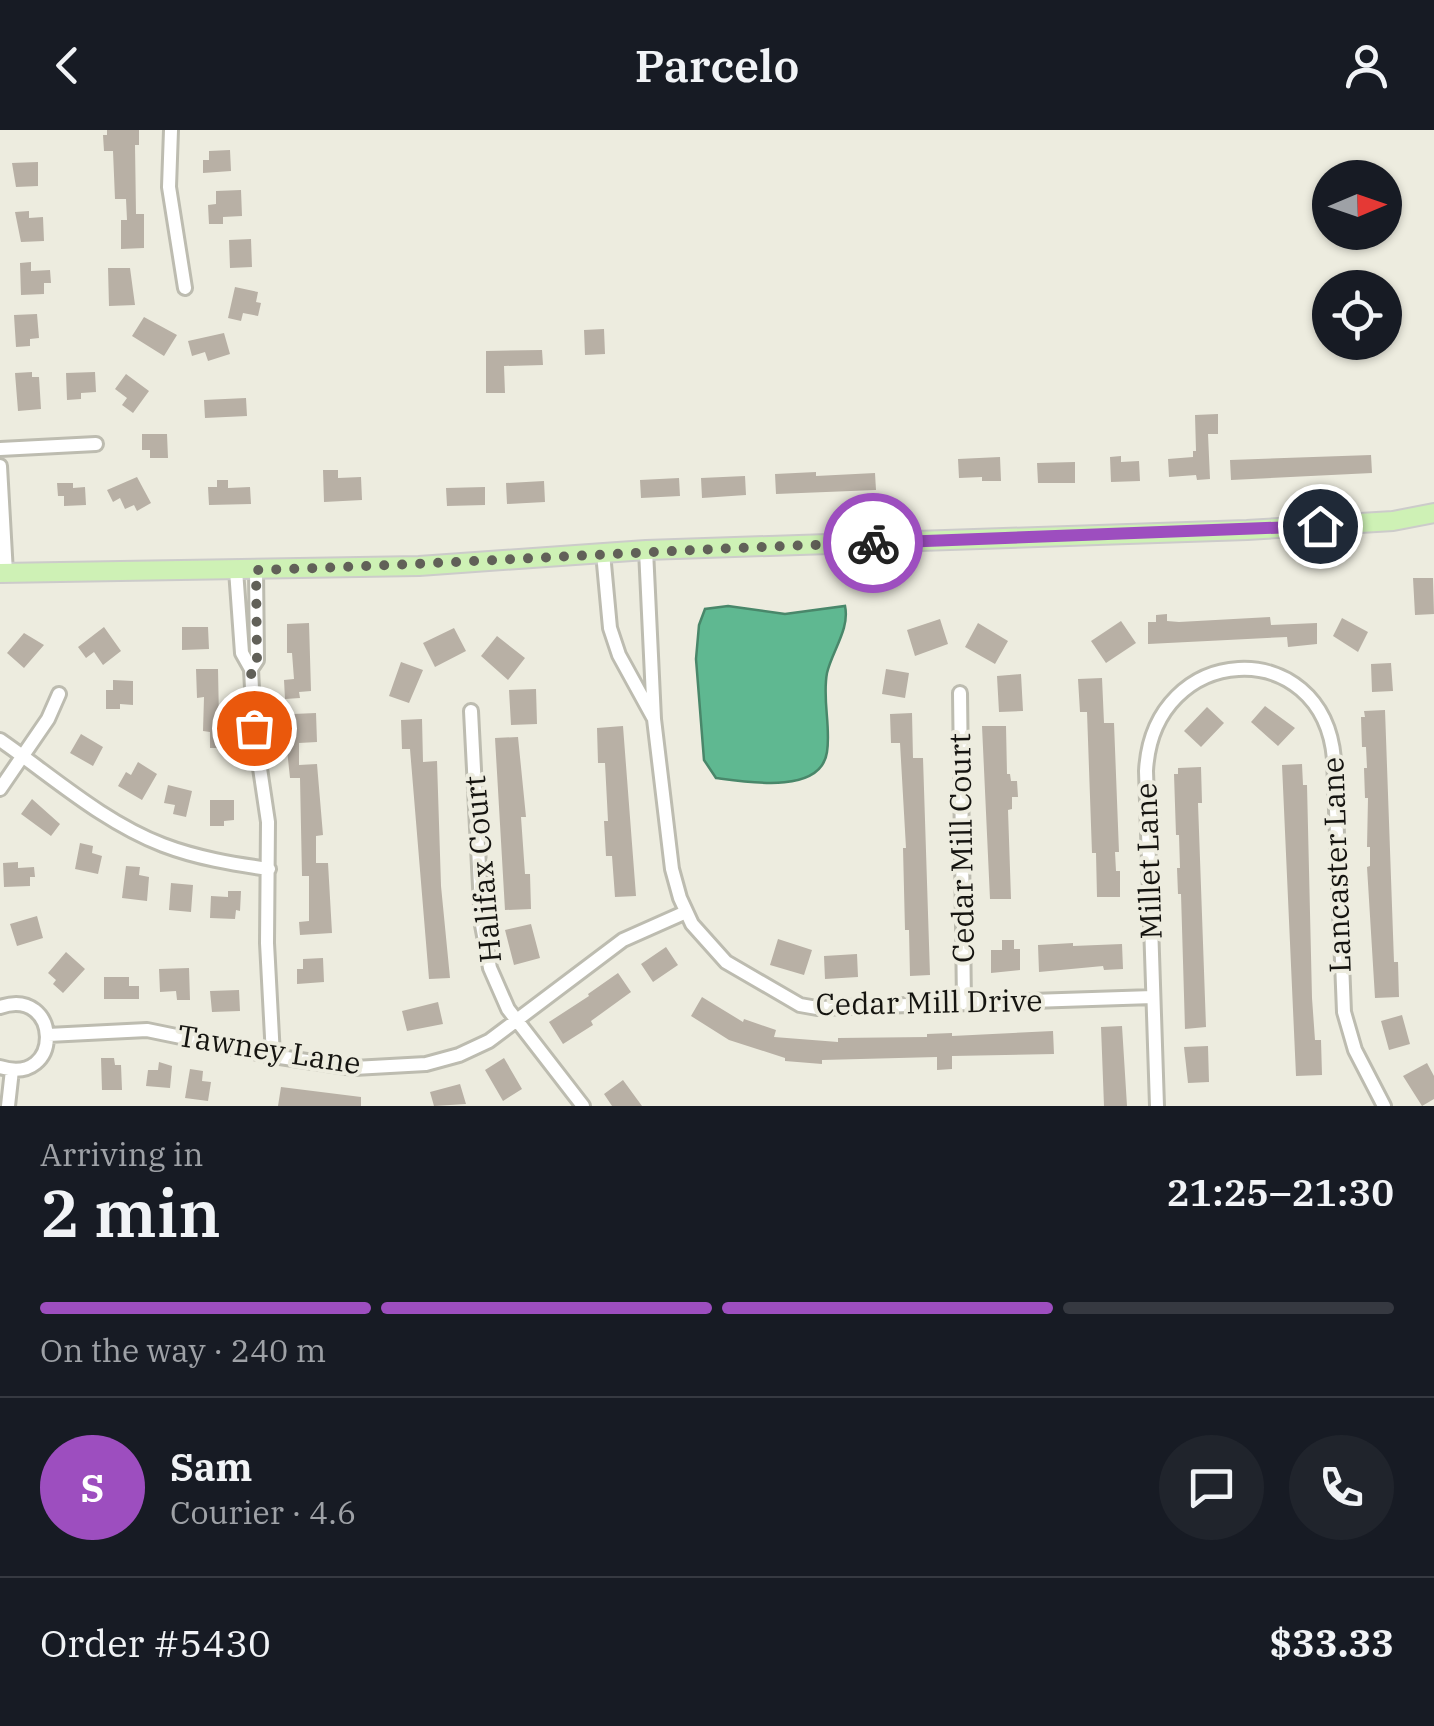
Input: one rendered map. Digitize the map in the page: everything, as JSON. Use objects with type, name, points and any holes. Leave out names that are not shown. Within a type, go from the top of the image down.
[{"type":"main road","points":[[3,573],[419,566],[646,550],[1247,530],[1393,521],[1434,513]]},
{"type":"street","points":[[171,130],[169,187],[185,288]]},
{"type":"street","points":[[0,449],[96,444]]},
{"type":"street","points":[[0,466],[3,573]]},
{"type":"street","name":"Cedar Mill Drive","points":[[646,550],[654,719],[672,869],[686,912],[702,938],[726,962],[800,1006],[835,1009],[1153,998]]},
{"type":"street","points":[[603,553],[610,628],[654,719]]},
{"type":"street","points":[[236,570],[242,653],[251,670],[254,728],[268,822],[267,943],[273,1056]]},
{"type":"street","points":[[251,670],[257,660],[256,570]]},
{"type":"street","name":"Millet Lane","points":[[1157,1106],[1148,742],[1164,708],[1183,688],[1211,675],[1241,669]]},
{"type":"street","name":"Lancaster Lane","points":[[1241,669],[1272,674],[1301,689],[1322,713],[1328,728],[1334,760],[1344,1012],[1354,1050],[1384,1106]]},
{"type":"street","name":"Cedar Mill Court","points":[[960,692],[964,1004]]},
{"type":"street","points":[[0,789],[48,720],[59,694]]},
{"type":"street","name":"Halifax Court","points":[[471,711],[484,940],[495,982],[517,1021],[582,1106]]},
{"type":"street","points":[[0,740],[97,808],[164,845],[220,862],[269,868]]},
{"type":"street","name":"Tawney Lane","points":[[48,1035],[147,1030],[354,1068],[426,1064],[474,1048],[517,1021],[623,940],[686,912]]},
{"type":"street","points":[[1,1002],[33,1009],[41,1016],[48,1035],[42,1057],[33,1064],[6,1069],[8,1106]]},
{"type":"shaded area","points":[[728,606],[785,614],[845,606],[845,623],[826,683],[827,752],[822,766],[811,775],[780,783],[716,778],[704,760],[696,659],[699,625],[705,609]]},
{"type":"building","points":[[107,130],[139,130],[139,145],[135,145],[136,214],[144,214],[144,248],[121,249],[121,220],[127,220],[126,199],[115,199],[113,151],[104,151],[103,135],[107,135]]},
{"type":"building","points":[[230,150],[231,171],[203,173],[203,160],[209,160],[209,151]]},
{"type":"building","points":[[38,162],[38,186],[16,187],[12,163]]},
{"type":"building","points":[[241,190],[242,216],[223,217],[223,224],[209,224],[208,205],[216,204],[216,191]]},
{"type":"building","points":[[29,211],[29,218],[43,217],[44,241],[21,242],[15,212]]},
{"type":"building","points":[[251,239],[252,267],[230,268],[229,240]]},
{"type":"building","points":[[31,262],[31,271],[50,270],[51,283],[44,283],[44,294],[21,295],[20,263]]},
{"type":"building","points":[[108,268],[130,268],[135,305],[109,306]]},
{"type":"building","points":[[235,287],[258,292],[258,316],[243,313],[241,321],[228,318]]},
{"type":"building","points":[[37,314],[39,338],[30,339],[30,346],[16,347],[14,315]]},
{"type":"building","points":[[144,317],[177,335],[164,356],[132,336]]},
{"type":"building","points":[[604,329],[605,354],[585,355],[584,330]]},
{"type":"building","points":[[224,333],[230,354],[208,361],[205,352],[192,356],[188,341]]},
{"type":"building","points":[[542,350],[543,365],[504,366],[505,393],[486,393],[486,351]]},
{"type":"building","points":[[32,372],[32,377],[39,377],[41,409],[18,411],[15,373]]},
{"type":"building","points":[[95,372],[96,392],[81,393],[81,399],[67,400],[66,373]]},
{"type":"building","points":[[126,374],[149,391],[133,413],[122,405],[127,398],[115,389]]},
{"type":"building","points":[[246,398],[247,416],[205,418],[204,400]]},
{"type":"building","points":[[1218,414],[1218,434],[1208,434],[1210,479],[1197,480],[1196,475],[1169,477],[1168,459],[1193,457],[1196,451],[1195,415]]},
{"type":"building","points":[[142,434],[167,434],[168,458],[150,458],[150,450],[142,450]]},
{"type":"building","points":[[1371,455],[1372,473],[1231,480],[1230,460]]},
{"type":"building","points":[[1121,456],[1121,462],[1139,461],[1140,481],[1111,482],[1110,457]]},
{"type":"building","points":[[1000,457],[1001,481],[959,478],[958,459]]},
{"type":"building","points":[[1075,462],[1075,483],[1038,483],[1037,463]]},
{"type":"building","points":[[323,470],[338,470],[338,478],[361,477],[362,500],[324,502]]},
{"type":"building","points":[[816,472],[816,476],[875,473],[876,490],[776,494],[775,474]]},
{"type":"building","points":[[745,476],[746,495],[702,498],[701,478]]},
{"type":"building","points":[[137,477],[151,503],[137,511],[134,505],[125,509],[120,498],[113,502],[107,490]]},
{"type":"building","points":[[679,478],[680,496],[641,498],[640,480]]},
{"type":"building","points":[[217,480],[228,480],[228,488],[250,487],[251,504],[209,505],[208,487],[217,487]]},
{"type":"building","points":[[544,481],[545,502],[507,504],[506,483]]},
{"type":"building","points":[[57,483],[85,487],[86,505],[64,506]]},
{"type":"building","points":[[485,487],[485,505],[447,506],[446,488]]},
{"type":"building","points":[[1413,578],[1433,578],[1434,614],[1415,615]]},
{"type":"building","points":[[1167,614],[1167,621],[1179,622],[1270,617],[1271,625],[1317,623],[1317,644],[1288,647],[1287,637],[1148,644],[1148,622],[1156,622],[1156,615]]},
{"type":"building","points":[[1342,618],[1368,632],[1358,652],[1333,636]]},
{"type":"building","points":[[940,619],[948,644],[915,656],[907,630]]},
{"type":"building","points":[[1121,621],[1136,643],[1106,663],[1091,641]]},
{"type":"building","points":[[309,623],[311,691],[299,692],[300,698],[285,699],[284,680],[294,679],[292,653],[287,653],[287,624]]},
{"type":"building","points":[[978,623],[1008,641],[995,664],[965,647]]},
{"type":"building","points":[[104,627],[121,651],[103,665],[94,652],[86,658],[78,647]]},
{"type":"building","points":[[182,627],[208,627],[209,649],[182,650]]},
{"type":"building","points":[[454,628],[466,651],[435,667],[423,643]]},
{"type":"building","points":[[24,633],[44,645],[24,668],[7,653]]},
{"type":"building","points":[[497,636],[525,658],[508,680],[481,656]]},
{"type":"building","points":[[401,662],[423,670],[409,703],[389,696]]},
{"type":"building","points":[[1391,663],[1393,691],[1372,692],[1371,664]]},
{"type":"building","points":[[196,669],[218,669],[219,719],[225,719],[225,748],[210,748],[210,732],[203,731],[204,697],[197,698]]},
{"type":"building","points":[[886,669],[909,673],[905,698],[882,694]]},
{"type":"building","points":[[1021,674],[1023,711],[999,712],[997,676]]},
{"type":"building","points":[[1102,678],[1104,723],[1114,723],[1119,852],[1115,852],[1120,897],[1097,897],[1087,712],[1080,712],[1078,679]]},
{"type":"building","points":[[113,680],[133,681],[133,705],[106,709],[106,690],[113,690]]},
{"type":"building","points":[[536,689],[537,724],[511,725],[509,690]]},
{"type":"building","points":[[1265,706],[1295,728],[1278,746],[1251,722]]},
{"type":"building","points":[[1207,707],[1224,723],[1201,747],[1184,731]]},
{"type":"building","points":[[1385,710],[1394,962],[1398,962],[1399,997],[1375,998],[1367,867],[1370,847],[1365,798],[1366,747],[1362,747],[1361,717],[1365,717],[1364,711]]},
{"type":"building","points":[[316,713],[317,742],[299,743],[299,765],[317,764],[323,835],[316,836],[316,863],[328,863],[332,933],[300,935],[299,922],[309,921],[309,876],[302,876],[300,778],[290,778],[285,731],[294,730],[293,714]]},
{"type":"building","points":[[912,713],[913,758],[923,758],[930,975],[910,976],[909,930],[905,930],[906,848],[900,743],[891,743],[890,714]]},
{"type":"building","points":[[422,719],[423,762],[437,761],[441,886],[450,978],[429,979],[410,749],[402,749],[401,720]]},
{"type":"building","points":[[623,726],[636,896],[615,897],[612,856],[606,856],[605,763],[598,763],[597,728]]},
{"type":"building","points":[[982,726],[1006,726],[1007,774],[1011,781],[1017,781],[1018,797],[1012,797],[1012,809],[1008,810],[1011,899],[990,899]]},
{"type":"building","points":[[81,734],[103,747],[93,766],[70,753]]},
{"type":"building","points":[[518,737],[526,817],[521,817],[525,874],[530,874],[531,909],[505,910],[495,738]]},
{"type":"building","points":[[138,762],[157,774],[142,800],[118,786]]},
{"type":"building","points":[[1302,764],[1303,785],[1307,785],[1312,998],[1315,1040],[1321,1040],[1322,1075],[1296,1076],[1282,765]]},
{"type":"building","points":[[1201,767],[1202,803],[1198,803],[1206,1027],[1185,1029],[1174,774],[1178,774],[1178,768]]},
{"type":"building","points":[[168,785],[192,791],[186,817],[173,814],[175,805],[164,803]]},
{"type":"building","points":[[32,799],[60,824],[51,836],[21,814]]},
{"type":"building","points":[[210,800],[234,800],[234,820],[224,821],[224,826],[210,826]]},
{"type":"building","points":[[80,843],[93,846],[92,853],[102,856],[98,874],[75,869]]},
{"type":"building","points":[[18,862],[18,868],[34,867],[35,877],[30,877],[30,886],[4,887],[3,863]]},
{"type":"building","points":[[126,866],[140,867],[139,875],[149,877],[147,901],[122,898]]},
{"type":"building","points":[[171,883],[193,885],[191,912],[169,910]]},
{"type":"building","points":[[228,891],[241,891],[240,911],[236,910],[235,919],[210,918],[211,896],[228,897]]},
{"type":"building","points":[[37,916],[43,938],[17,946],[10,924]]},
{"type":"building","points":[[531,924],[540,958],[514,965],[505,930]]},
{"type":"building","points":[[778,939],[812,950],[804,975],[770,965]]},
{"type":"building","points":[[1002,940],[1014,940],[1014,949],[1020,949],[1020,970],[991,973],[991,950],[1002,950]]},
{"type":"building","points":[[1122,944],[1123,969],[1104,970],[1103,966],[1039,972],[1038,945]]},
{"type":"building","points":[[666,947],[678,965],[653,982],[641,964]]},
{"type":"building","points":[[66,952],[85,969],[63,993],[48,973]]},
{"type":"building","points":[[857,954],[858,977],[825,979],[824,956]]},
{"type":"building","points":[[323,958],[324,982],[297,984],[297,969],[303,969],[303,959]]},
{"type":"building","points":[[189,968],[190,1000],[177,1000],[176,991],[160,992],[159,969]]},
{"type":"building","points":[[618,973],[631,992],[591,1021],[593,1025],[563,1044],[549,1022]]},
{"type":"building","points":[[104,977],[129,977],[129,986],[139,986],[139,999],[104,999]]},
{"type":"building","points":[[239,990],[240,1011],[212,1012],[210,991]]},
{"type":"building","points":[[702,997],[743,1022],[744,1019],[776,1030],[774,1037],[838,1042],[838,1038],[1053,1031],[1054,1054],[952,1056],[952,1069],[937,1070],[937,1057],[822,1060],[822,1064],[785,1061],[729,1040],[691,1016]]},
{"type":"building","points":[[438,1002],[443,1024],[407,1031],[402,1011]]},
{"type":"building","points":[[1402,1015],[1410,1044],[1389,1050],[1381,1021]]},
{"type":"building","points":[[1122,1026],[1127,1106],[1104,1106],[1101,1027]]},
{"type":"building","points":[[1208,1046],[1209,1082],[1188,1083],[1184,1047]]},
{"type":"building","points":[[101,1058],[114,1058],[115,1065],[121,1065],[122,1090],[102,1090]]},
{"type":"building","points":[[504,1058],[522,1089],[503,1101],[485,1070]]},
{"type":"building","points":[[159,1062],[172,1066],[170,1088],[146,1086],[148,1070],[158,1070]]},
{"type":"building","points":[[1427,1063],[1434,1076],[1434,1099],[1422,1106],[1403,1076]]},
{"type":"building","points":[[190,1069],[203,1071],[202,1081],[211,1082],[208,1101],[185,1098]]},
{"type":"building","points":[[623,1080],[642,1106],[612,1106],[604,1094]]},
{"type":"building","points":[[460,1084],[466,1104],[434,1106],[430,1092]]},
{"type":"building","points":[[281,1087],[361,1097],[361,1106],[278,1106]]},
{"type":"way so far","points":[[254,728],[251,670],[257,660],[256,570],[419,566],[646,550],[873,543]]},
{"type":"route","points":[[873,543],[1320,526]]}]
